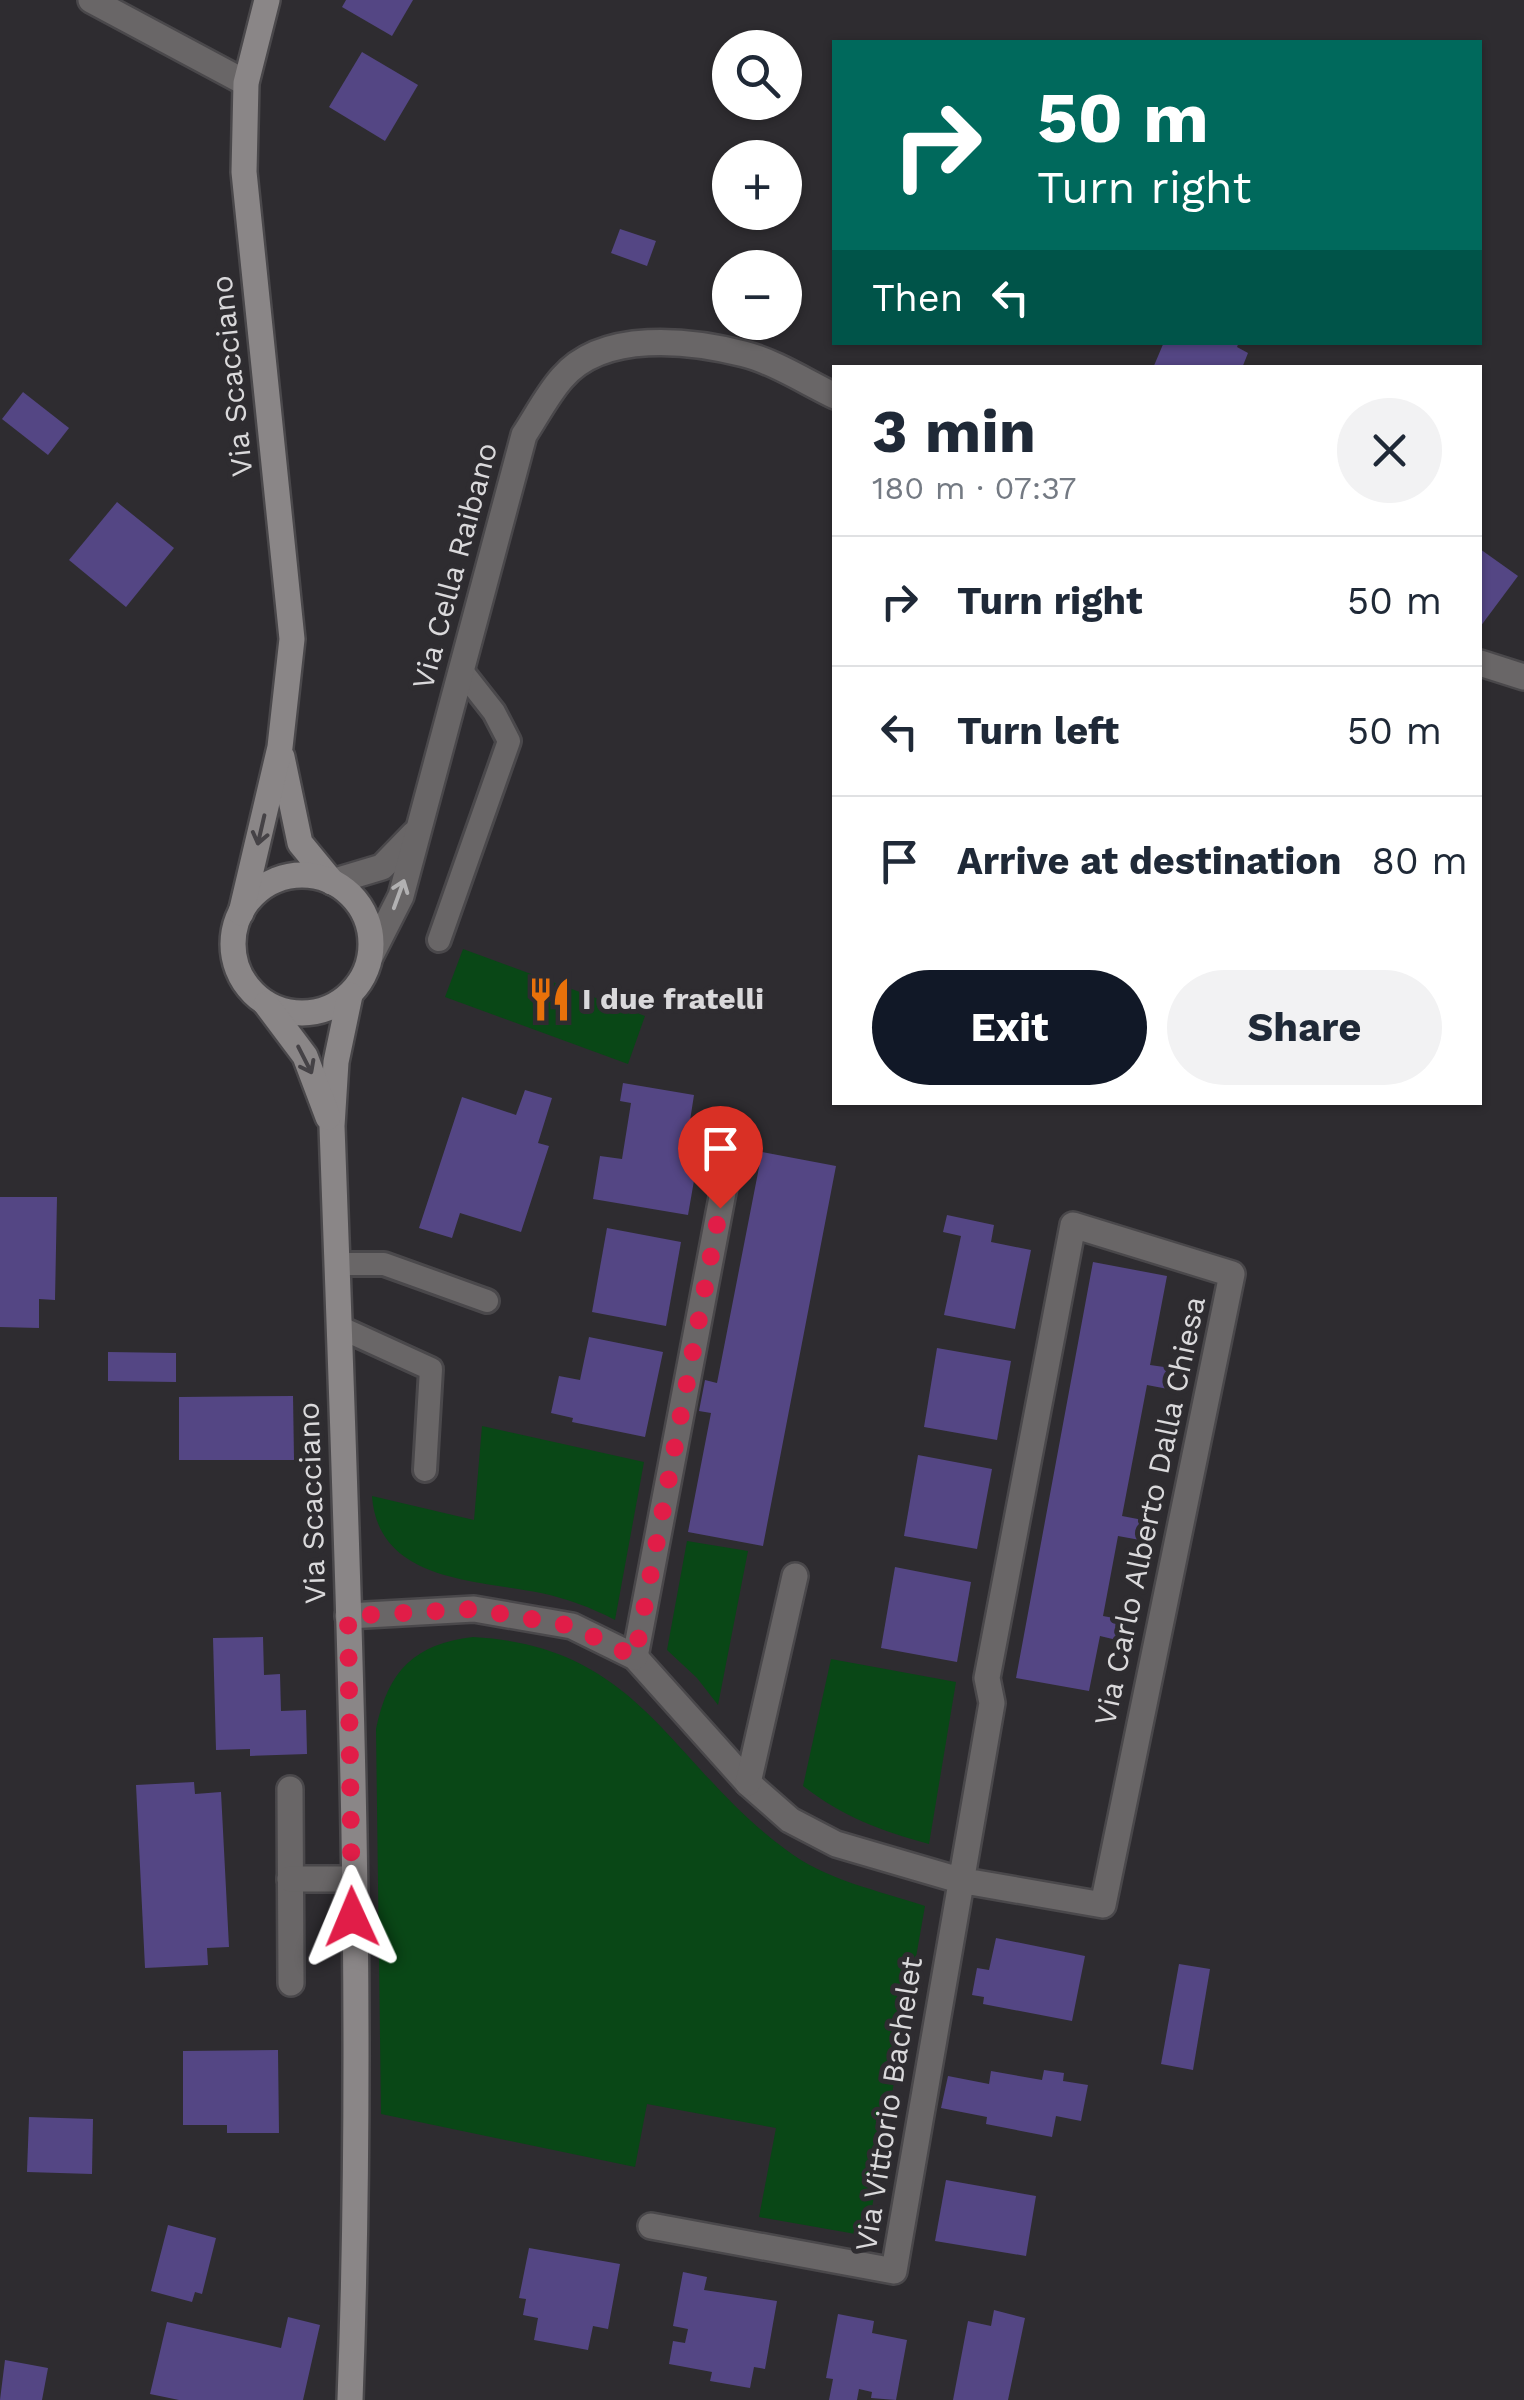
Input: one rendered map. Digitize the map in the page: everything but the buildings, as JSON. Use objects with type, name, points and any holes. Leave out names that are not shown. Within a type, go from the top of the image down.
[{"type":"street","points":[[91,0],[246,83]]},
{"type":"street","name":"Via Scacciano","points":[[267,0],[246,83],[244,172],[292,639],[280,747],[234,936],[236,962],[246,984],[305,1056],[332,1126]]},
{"type":"street","name":"Via Cella Raibano","points":[[371,955],[401,896],[524,436],[563,376],[592,357],[635,343],[688,345],[747,354],[832,395]]},
{"type":"street","points":[[1482,664],[1524,677]]},
{"type":"street","name":"Via Scacciano","points":[[280,747],[300,843],[332,882],[364,912],[371,933],[371,955],[364,977],[350,994],[336,1062],[332,1126],[348,1616],[357,2223],[350,2400]]},
{"type":"street","name":"Via Cella Raibano","points":[[332,882],[382,867],[418,830]]},
{"type":"street","points":[[241,913],[258,892],[280,879],[307,876],[332,882]]},
{"type":"street","points":[[264,1002],[286,1011],[308,1013],[330,1007],[350,994]]},
{"type":"street","points":[[635,1657],[734,1134]]},
{"type":"street","name":"Via Carlo Alberto Dalla Chiesa","points":[[348,1616],[474,1609],[572,1626],[635,1657],[748,1783],[790,1820],[836,1844],[959,1880],[1103,1905],[1232,1274],[1072,1226],[987,1678],[992,1703],[959,1880]]},
{"type":"street","points":[[748,1783],[796,1576]]},
{"type":"street","points":[[290,1789],[291,1984]]},
{"type":"street","points":[[290,1879],[352,1879]]},
{"type":"street","name":"Via Vittorio Bachelet","points":[[651,2226],[894,2272],[959,1880]]},
{"type":"lane","points":[[439,940],[509,740],[494,712],[461,670]]},
{"type":"lane","points":[[337,1264],[384,1264],[487,1301]]},
{"type":"lane","points":[[340,1327],[431,1369],[426,1470]]},
{"type":"green space","points":[[463,949],[645,1016],[628,1064],[445,997]]},
{"type":"green space","points":[[482,1426],[644,1462],[615,1620],[551,1595],[436,1572],[392,1546],[378,1525],[372,1496],[474,1520]]},
{"type":"green space","points":[[687,1541],[748,1551],[718,1705],[667,1650]]},
{"type":"green space","points":[[473,1637],[530,1645],[576,1662],[615,1685],[745,1816],[785,1849],[834,1876],[925,1906],[867,2236],[759,2217],[776,2128],[647,2104],[635,2167],[381,2114],[376,1729],[388,1691],[407,1664],[435,1646]]},
{"type":"green space","points":[[831,1659],[956,1682],[929,1844],[863,1822],[803,1786]]},
{"type":"place","name":"I due fratelli","points":[[549,999]]},
{"type":"route","points":[[352,1917],[348,1616],[474,1609],[572,1626],[635,1657],[720,1208]]}]
